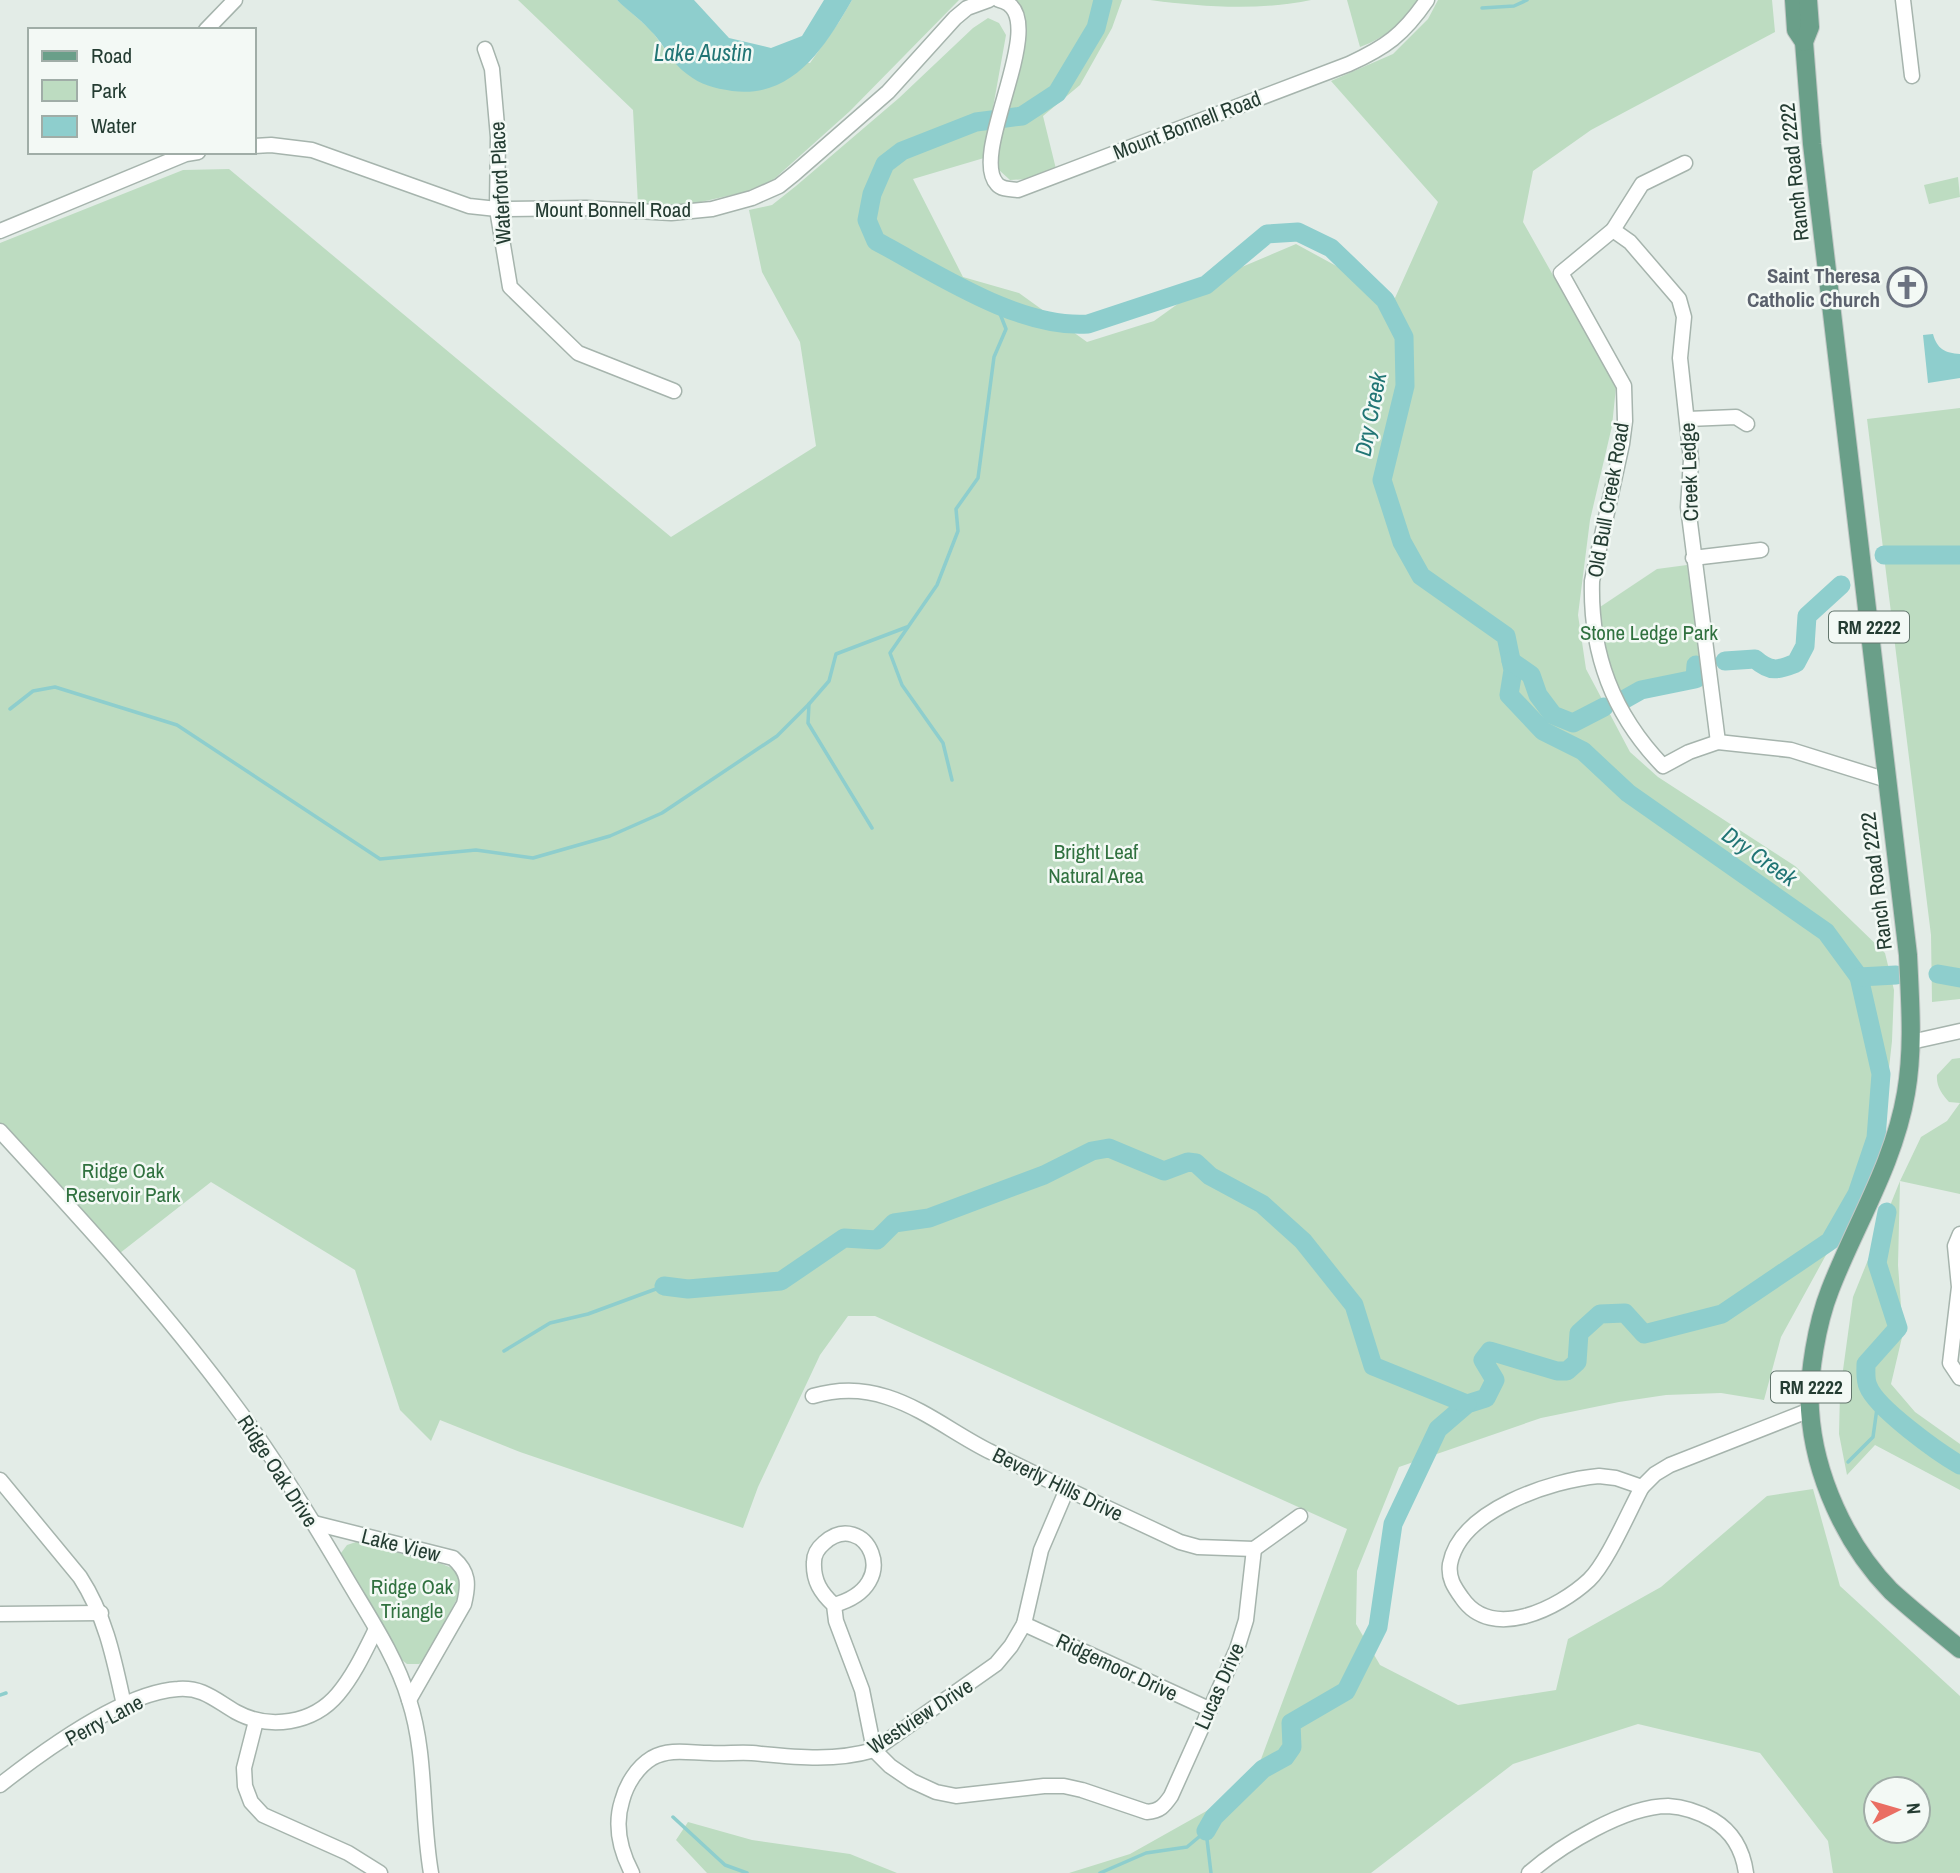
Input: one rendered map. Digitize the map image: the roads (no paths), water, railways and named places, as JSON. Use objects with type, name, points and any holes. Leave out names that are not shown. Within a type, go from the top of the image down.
[{"type":"main road","name":"Ranch Road 2222","points":[[1794,0],[1796,30],[1804,43]]},
{"type":"main road","name":"Ranch Road 2222","points":[[1808,0],[1810,27],[1804,43],[1812,144],[1908,955],[1911,1042],[1906,1094],[1893,1142],[1873,1195],[1829,1292],[1814,1346],[1810,1410],[1818,1461],[1836,1508],[1858,1550],[1891,1590],[1960,1649]]},
{"type":"street","points":[[208,28],[235,0]]},
{"type":"street","name":"Mount Bonnell Road","points":[[256,146],[312,150],[469,206],[671,213],[712,209],[752,198],[779,186],[888,92],[955,18],[967,8],[989,0]]},
{"type":"street","name":"Mount Bonnell Road","points":[[999,0],[1005,1],[1014,10],[1019,39],[997,127],[991,165],[992,176],[996,184],[1003,188],[1017,190],[1349,65],[1386,46],[1404,30],[1427,0]]},
{"type":"street","points":[[1903,0],[1912,76]]},
{"type":"street","name":"Waterford Place","points":[[485,49],[492,69],[498,137],[497,209],[510,287],[579,353],[674,391]]},
{"type":"street","points":[[0,231],[188,154]]},
{"type":"street","points":[[1613,230],[1642,184],[1685,163]]},
{"type":"street","name":"Old Bull Creek Road","points":[[1613,230],[1561,273],[1624,386],[1625,421],[1622,444],[1592,581],[1591,604],[1598,651],[1613,695],[1640,743],[1663,766],[1689,752],[1718,742]]},
{"type":"street","name":"Creek Ledge","points":[[1613,230],[1630,242],[1679,299],[1684,317],[1680,358],[1691,460],[1688,508],[1718,742]]},
{"type":"street","points":[[1688,419],[1736,417],[1747,424]]},
{"type":"street","points":[[1693,558],[1761,550]]},
{"type":"street","points":[[1718,742],[1791,750],[1886,780]]},
{"type":"street","points":[[1911,1042],[1960,1031]]},
{"type":"street","name":"Ridge Oak Drive","points":[[0,1131],[108,1248],[235,1405],[314,1523],[376,1629],[410,1700],[417,1733],[430,1873]]},
{"type":"street","points":[[1960,1234],[1955,1246],[1959,1287],[1950,1363],[1960,1378]]},
{"type":"street","name":"Beverly Hills Drive","points":[[813,1396],[833,1391],[860,1391],[885,1396],[924,1413],[988,1451],[1180,1542],[1198,1547],[1254,1549]]},
{"type":"street","points":[[1642,1487],[1616,1478],[1589,1477],[1512,1499],[1489,1513],[1466,1534],[1450,1564],[1451,1581],[1468,1607],[1497,1619],[1520,1618],[1542,1611],[1565,1599],[1591,1578],[1642,1487],[1655,1474],[1670,1465],[1810,1410]]},
{"type":"street","points":[[0,1480],[80,1577],[101,1613],[110,1639],[124,1705]]},
{"type":"street","name":"Westview Drive","points":[[632,1873],[618,1836],[619,1809],[625,1788],[636,1772],[651,1759],[670,1752],[748,1753],[829,1759],[853,1757],[874,1750],[996,1664],[1012,1646],[1024,1625],[1041,1550],[1067,1489]]},
{"type":"street","points":[[1254,1549],[1300,1516]]},
{"type":"street","name":"Lake View","points":[[314,1523],[453,1558],[467,1575],[468,1590],[464,1604],[410,1700]]},
{"type":"street","points":[[834,1605],[855,1597],[866,1589],[873,1576],[868,1545],[858,1536],[843,1533],[829,1539],[818,1549],[814,1561],[816,1584],[834,1605],[836,1621],[862,1690],[874,1750]]},
{"type":"street","name":"Lucas Drive","points":[[874,1750],[890,1766],[912,1781],[936,1792],[956,1796],[1064,1786],[1147,1812],[1156,1812],[1164,1807],[1171,1796],[1237,1649],[1246,1620],[1254,1549]]},
{"type":"street","points":[[0,1614],[101,1613]]},
{"type":"street","name":"Ridgemoor Drive","points":[[1024,1625],[1209,1709]]},
{"type":"street","name":"Perry Lane","points":[[0,1785],[69,1737],[124,1705],[156,1693],[194,1689],[211,1694],[256,1721],[279,1723],[298,1720],[317,1712],[336,1696],[350,1678],[376,1629]]},
{"type":"street","points":[[256,1721],[244,1768],[245,1786],[251,1801],[262,1815],[348,1853],[380,1873]]},
{"type":"street","points":[[1529,1873],[1578,1837],[1644,1810],[1665,1806],[1685,1808],[1721,1825],[1734,1838],[1742,1855],[1745,1873]]},
{"type":"water","name":"Lake Austin","points":[[617,0],[694,0],[729,38],[771,48],[802,36],[824,0],[852,0],[818,52],[790,78],[773,87],[754,91],[732,91],[719,89],[692,78],[676,64],[645,25]]},
{"type":"water","points":[[1933,334],[1942,349],[1960,354],[1960,378],[1928,383],[1923,335]]},
{"type":"waterway","name":"Dry Creek","points":[[1103,0],[1096,28],[1057,93],[1022,116],[976,122],[902,151],[885,164],[872,194],[867,220],[876,241],[951,283],[1006,308],[1034,318],[1088,324],[1206,285],[1267,234],[1298,232],[1331,248],[1385,300],[1404,337],[1405,386],[1382,480],[1402,542],[1421,576],[1506,636],[1513,670],[1509,695],[1543,731],[1583,751],[1628,793],[1826,932],[1859,977],[1881,1074],[1876,1138],[1857,1194],[1830,1241],[1722,1314],[1644,1334],[1625,1313],[1600,1314],[1579,1333],[1577,1362],[1567,1371],[1557,1371],[1490,1351],[1483,1360],[1495,1380],[1486,1398],[1467,1404],[1438,1429],[1393,1524],[1378,1627],[1346,1691],[1291,1723],[1292,1747],[1285,1757],[1263,1769],[1214,1817],[1206,1831]]},
{"type":"waterway","points":[[1482,8],[1514,6],[1527,0]]},
{"type":"waterway","points":[[952,780],[943,743],[902,685],[890,653],[937,585],[958,531],[956,509],[978,478],[994,357],[1006,329],[997,306]]},
{"type":"waterway","points":[[1884,555],[1960,555]]},
{"type":"waterway","points":[[1725,661],[1755,659],[1766,667],[1775,669],[1796,663],[1805,646],[1807,616],[1841,585]]},
{"type":"waterway","points":[[872,828],[808,723],[809,704],[829,681],[836,654],[907,627]]},
{"type":"waterway","points":[[1511,661],[1531,675],[1538,695],[1553,715],[1573,723],[1604,707]]},
{"type":"waterway","points":[[1625,699],[1641,690],[1695,679],[1696,665]]},
{"type":"waterway","points":[[10,709],[33,691],[55,687],[177,725],[380,859],[476,850],[533,858],[610,836],[662,813],[777,736],[809,704]]},
{"type":"waterway","points":[[1938,974],[1960,978]]},
{"type":"waterway","points":[[1859,977],[1896,975]]},
{"type":"waterway","points":[[664,1286],[688,1289],[781,1281],[844,1238],[877,1240],[894,1223],[929,1218],[1044,1175],[1092,1151],[1109,1148],[1164,1171],[1188,1162],[1196,1163],[1210,1176],[1262,1204],[1303,1241],[1354,1305],[1373,1366],[1467,1404]]},
{"type":"waterway","name":"Dry Creek","points":[[1887,1212],[1877,1263],[1898,1328],[1866,1364],[1867,1384],[1873,1395],[1895,1418],[1960,1465]]},
{"type":"waterway","points":[[504,1351],[550,1323],[588,1314],[664,1286]]},
{"type":"waterway","points":[[1848,1462],[1873,1437],[1878,1401]]},
{"type":"waterway","points":[[0,1695],[6,1693]]},
{"type":"waterway","points":[[673,1817],[725,1865],[747,1873]]},
{"type":"waterway","points":[[1206,1831],[1211,1873]]},
{"type":"waterway","points":[[1100,1873],[1146,1853],[1187,1847],[1206,1831]]},
{"type":"place","name":"Saint Theresa Catholic Church","points":[[1907,287]]},
{"type":"park label","name":"Stone Ledge Park","points":[[1649,632]]},
{"type":"park label","name":"Bright Leaf Natural Area","points":[[1096,863]]},
{"type":"park label","name":"Ridge Oak Reservoir Park","points":[[123,1182]]},
{"type":"park label","name":"Ridge Oak Triangle","points":[[412,1598]]}]
